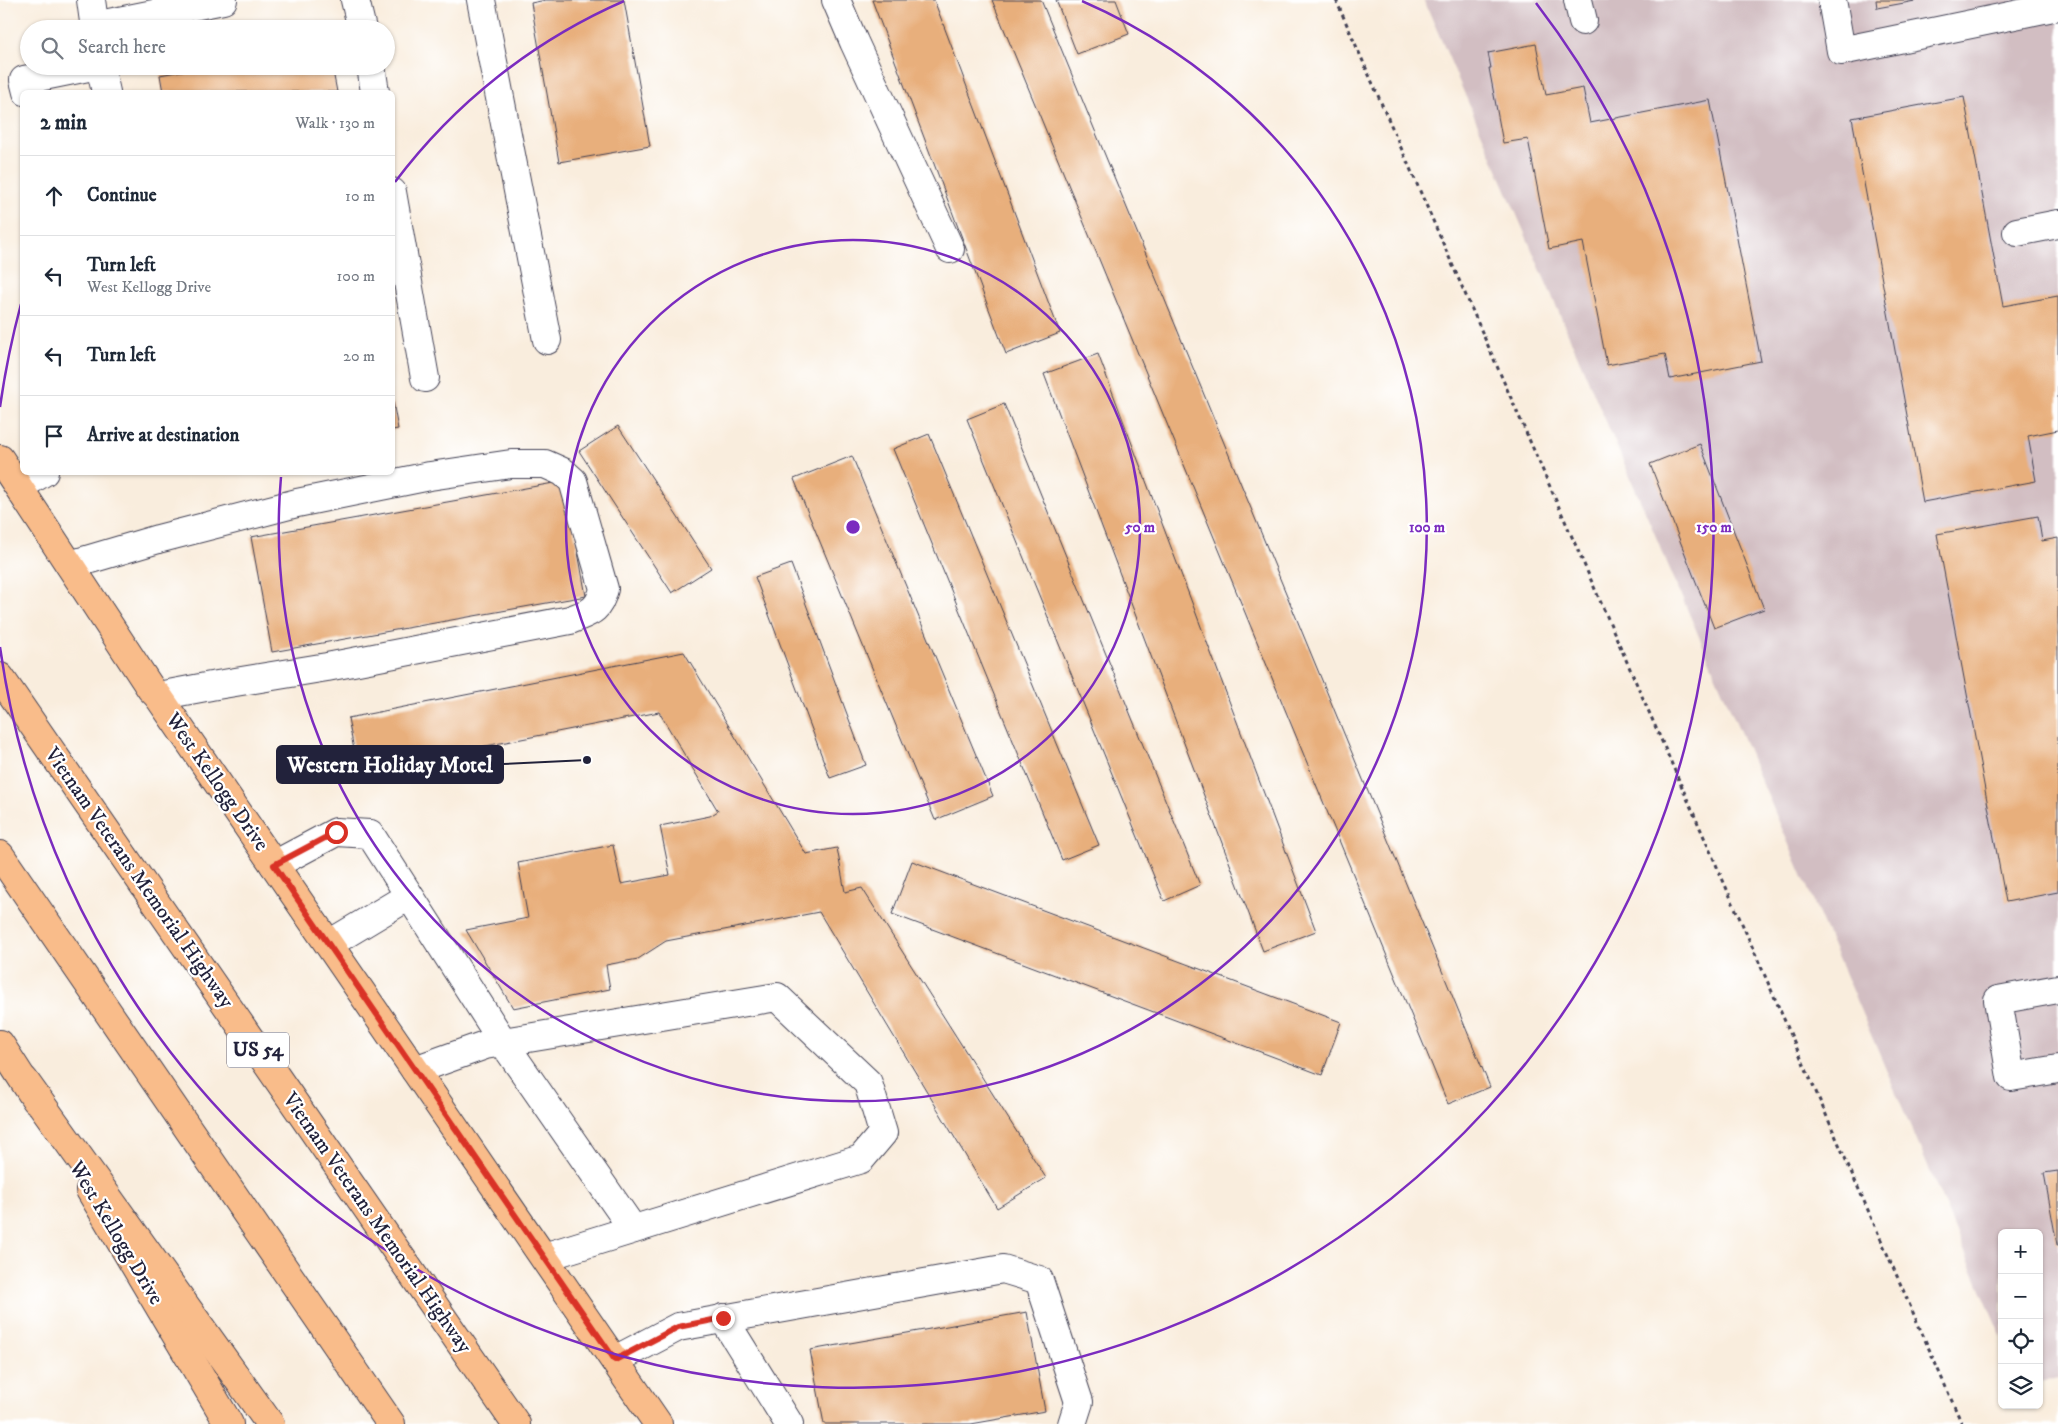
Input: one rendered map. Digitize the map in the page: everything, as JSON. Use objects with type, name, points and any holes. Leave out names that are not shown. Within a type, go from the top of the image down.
[{"type":"main road","name":"West Kellogg Drive","points":[[0,459],[151,689],[158,696],[658,1424]]},
{"type":"main road","name":"Vietnam Veterans Memorial Highway","points":[[0,677],[516,1424]]},
{"type":"main road","points":[[0,855],[391,1424]]},
{"type":"main road","name":"West Kellogg Drive","points":[[0,1044],[24,1080],[230,1424]]},
{"type":"main road","points":[[24,1080],[270,1424]]},
{"type":"lane","points":[[93,18],[223,0]]},
{"type":"lane","points":[[355,0],[360,20]]},
{"type":"lane","points":[[481,0],[547,340]]},
{"type":"lane","points":[[836,0],[950,249]]},
{"type":"lane","points":[[1832,0],[1841,51],[2058,6]]},
{"type":"lane","points":[[26,90],[24,80],[49,75]]},
{"type":"lane","points":[[102,75],[106,90]]},
{"type":"lane","points":[[372,75],[375,90]]},
{"type":"lane","points":[[395,209],[425,378]]},
{"type":"lane","points":[[2017,232],[2058,224]]},
{"type":"lane","points":[[70,565],[158,539],[297,503],[430,476],[511,464],[545,464],[563,472],[573,480],[604,589],[600,603],[592,612],[570,620],[326,667],[158,696]]},
{"type":"lane","points":[[19,487],[39,475]]},
{"type":"lane","points":[[274,865],[336,832],[370,834],[503,1042],[633,1229]]},
{"type":"lane","points":[[329,944],[410,896]]},
{"type":"lane","points":[[2058,989],[1998,1000],[2011,1078],[2058,1069]]},
{"type":"lane","points":[[415,1070],[485,1045],[777,998],[868,1083],[883,1134],[861,1159],[544,1257]]},
{"type":"lane","points":[[615,1360],[678,1327],[1003,1268],[1039,1280],[1079,1402],[1072,1424]]},
{"type":"lane","points":[[723,1318],[788,1424]]},
{"type":"path","points":[[1336,0],[1962,1424]]},
{"type":"shaded area","points":[[1424,0],[2058,0],[2058,1378],[2043,1381],[2043,1229],[1998,1229],[1998,1329]]},
{"type":"building","points":[[546,0],[624,0],[650,146],[559,162],[531,3]]},
{"type":"building","points":[[872,0],[934,0],[1060,333],[1006,354]]},
{"type":"building","points":[[992,0],[1041,0],[1490,1087],[1448,1104]]},
{"type":"building","points":[[1056,0],[1116,0],[1129,34],[1077,54]]},
{"type":"building","points":[[1876,0],[1915,0],[1915,1],[1877,8]]},
{"type":"building","points":[[1536,44],[1546,95],[1583,88],[1590,123],[1710,100],[1761,361],[1670,379],[1665,354],[1607,365],[1583,242],[1549,249],[1528,139],[1503,143],[1488,53]]},
{"type":"building","points":[[160,75],[334,75],[337,90],[163,90]]},
{"type":"building","points":[[1964,97],[2003,306],[2058,296],[2058,430],[2028,436],[2036,481],[1923,502],[1852,118]]},
{"type":"building","points":[[1098,354],[1316,931],[1263,951],[1044,374]]},
{"type":"building","points":[[1004,404],[1200,885],[1164,901],[967,419]]},
{"type":"building","points":[[395,413],[398,429],[395,430]]},
{"type":"building","points":[[618,426],[711,568],[672,593],[579,451]]},
{"type":"building","points":[[929,434],[1099,845],[1062,860],[893,449]]},
{"type":"building","points":[[1700,444],[1764,609],[1714,628],[1650,464]]},
{"type":"building","points":[[852,456],[993,796],[935,820],[794,479]]},
{"type":"building","points":[[565,481],[586,596],[272,652],[251,537]]},
{"type":"building","points":[[2038,516],[2042,541],[2058,538],[2058,892],[2006,902],[1937,534]]},
{"type":"building","points":[[791,564],[866,765],[830,778],[755,577]]},
{"type":"building","points":[[684,652],[806,854],[837,848],[845,892],[862,888],[1046,1178],[997,1208],[819,912],[666,941],[638,959],[606,965],[610,989],[513,1008],[466,930],[528,918],[518,863],[613,845],[621,884],[670,875],[660,826],[710,816],[718,811],[659,712],[358,771],[348,718]]},
{"type":"building","points":[[912,861],[1341,1022],[1322,1075],[892,914]]},
{"type":"building","points":[[2058,1171],[2058,1245],[2057,1245],[2044,1173]]},
{"type":"building","points":[[1027,1312],[1045,1411],[971,1424],[824,1424],[810,1350]]},
{"type":"place","name":"Western Holiday Motel","points":[[587,760]]},
{"type":"route","points":[[336,832],[274,865],[615,1360],[678,1327],[723,1318]]}]
